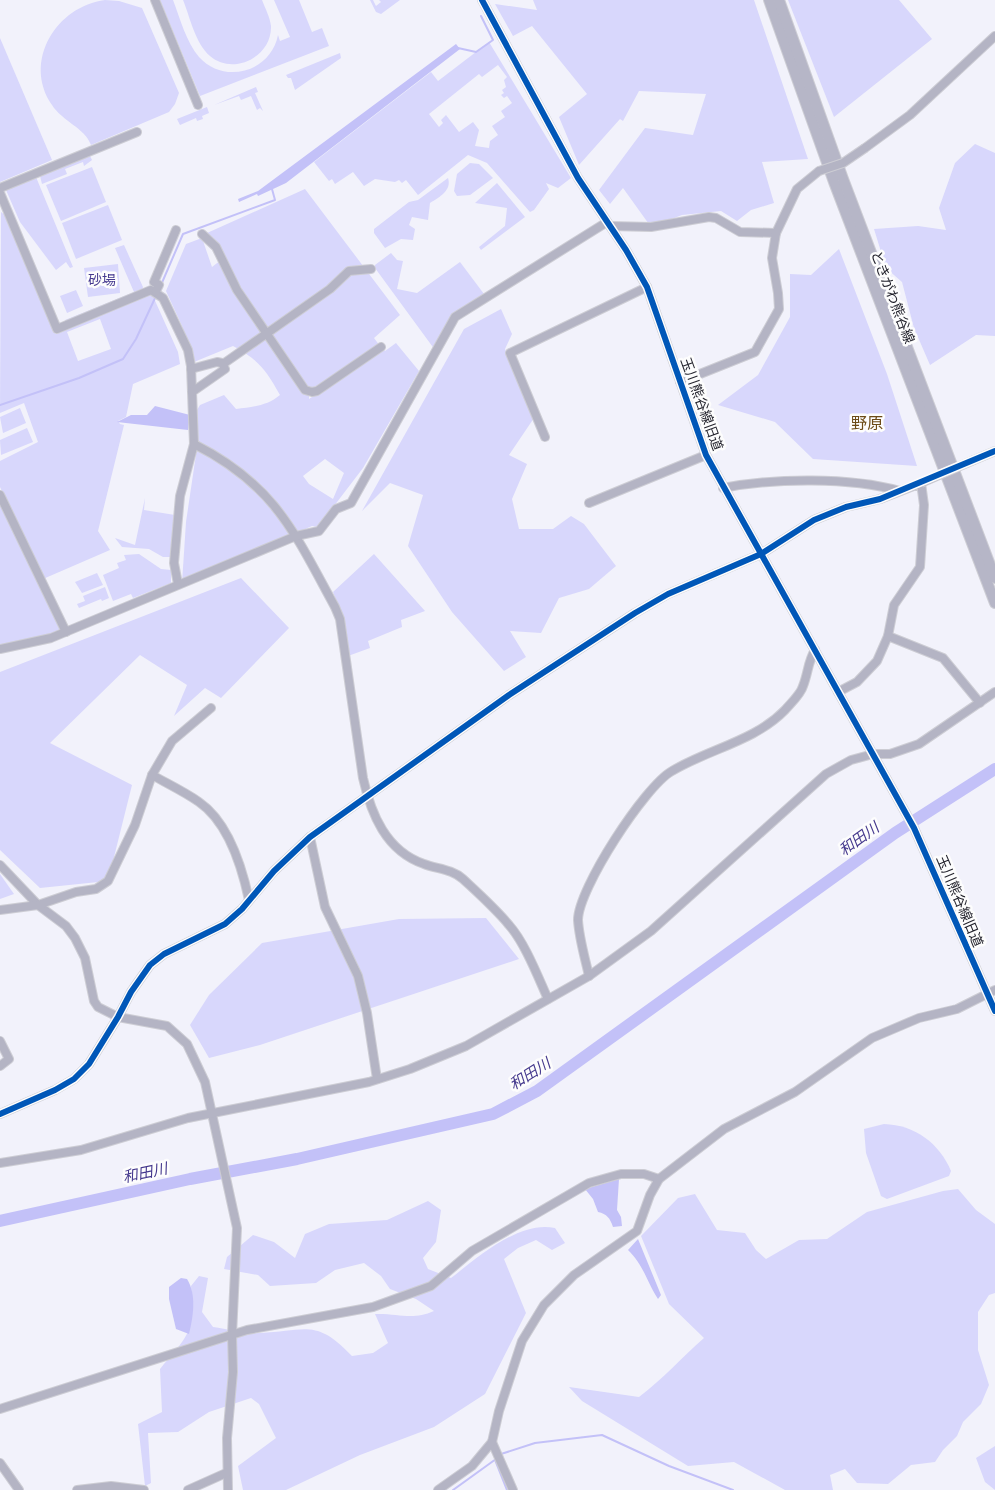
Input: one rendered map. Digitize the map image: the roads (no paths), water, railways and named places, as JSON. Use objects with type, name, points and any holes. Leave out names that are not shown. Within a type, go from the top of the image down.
[{"type":"main road","name":"ときがわ熊谷線","points":[[769,0],[834,182],[995,603]]},
{"type":"main road","name":"ときがわ熊谷線","points":[[779,0],[840,170],[995,578]]},
{"type":"street","points":[[155,0],[198,104]]},
{"type":"street","name":"玉川熊谷線旧道","points":[[482,0],[578,178],[638,268],[660,318],[706,455],[907,814],[995,1011]]},
{"type":"street","points":[[680,382],[755,352],[778,309],[778,293],[772,258],[776,233],[797,189],[819,171],[843,163],[910,116],[995,36]]},
{"type":"street","points":[[0,188],[137,132]]},
{"type":"street","points":[[0,193],[57,329],[151,290],[156,291],[163,298],[184,340],[191,369],[194,444],[180,496],[174,563],[178,584]]},
{"type":"street","points":[[0,649],[51,638],[296,536],[319,531],[336,510],[351,503],[455,317],[609,224],[651,227],[716,218],[740,232],[776,233]]},
{"type":"street","points":[[156,291],[159,285],[154,282],[176,230]]},
{"type":"street","points":[[202,234],[216,247],[237,290],[306,390],[312,392],[381,347]]},
{"type":"street","points":[[223,364],[330,289],[350,271],[371,269]]},
{"type":"street","points":[[545,437],[510,353],[647,287]]},
{"type":"street","points":[[191,369],[217,362],[223,364]]},
{"type":"street","points":[[192,392],[223,372],[225,369],[223,364]]},
{"type":"street","points":[[194,444],[217,456],[256,486],[274,503],[296,536],[340,619],[367,796],[384,835],[405,854],[423,864],[452,872],[462,878],[510,926],[548,999]]},
{"type":"street","points":[[0,1114],[74,1079],[89,1064],[131,992],[150,965],[164,954],[225,924],[274,871],[310,837],[509,695],[634,613],[668,594],[762,554],[814,520],[921,483],[995,451]]},
{"type":"street","points":[[589,503],[706,455]]},
{"type":"street","points":[[723,488],[765,482],[844,482],[880,485],[900,491]]},
{"type":"street","points":[[838,692],[857,682],[877,661],[888,636],[894,605],[920,567],[924,506],[921,483]]},
{"type":"street","points":[[0,495],[66,632]]},
{"type":"street","points":[[888,636],[944,658],[980,703]]},
{"type":"street","points":[[589,976],[578,920],[584,894],[640,802],[652,787],[670,771],[764,728],[771,722],[803,688],[811,656],[815,650]]},
{"type":"street","points":[[0,1163],[81,1150],[165,1124],[377,1079],[410,1070],[466,1046],[589,976],[651,931],[826,774],[851,760],[873,754],[890,754],[919,744],[995,692]]},
{"type":"street","points":[[0,910],[38,905],[76,892],[96,888],[108,881],[135,826],[152,775],[172,740],[211,708]]},
{"type":"street","points":[[152,775],[201,803],[221,826],[237,855],[249,900]]},
{"type":"street","points":[[310,837],[325,907],[358,976],[367,1013],[377,1079]]},
{"type":"street","points":[[0,865],[38,905],[66,926],[76,938],[85,958],[94,1001],[102,1011],[118,1017],[167,1026],[179,1034],[198,1063],[213,1113],[237,1228],[232,1334],[233,1372],[227,1438],[226,1473],[228,1490]]},
{"type":"street","points":[[438,1490],[472,1466],[492,1442],[499,1411],[522,1341],[544,1306],[574,1275],[637,1231],[650,1195],[660,1179],[724,1129],[795,1092],[872,1038],[920,1018],[957,1009],[995,990]]},
{"type":"street","points":[[0,1042],[9,1059],[0,1066]]},
{"type":"street","points":[[0,1409],[232,1334],[382,1304],[431,1286],[472,1252],[589,1183],[621,1174],[644,1174],[660,1179]]},
{"type":"street","points":[[492,1442],[513,1490]]},
{"type":"street","points":[[0,1463],[19,1490]]},
{"type":"street","points":[[188,1490],[226,1473]]},
{"type":"street","points":[[77,1490],[111,1486],[144,1490]]},
{"type":"waterway","points":[[458,48],[476,52],[493,40],[481,16]]},
{"type":"waterway","points":[[161,285],[183,234],[275,200],[272,189]]},
{"type":"waterway","points":[[0,405],[79,378],[123,359],[136,339],[156,296]]},
{"type":"waterway","name":"和田川","points":[[0,1221],[190,1179],[297,1159],[493,1114],[537,1091],[895,833],[995,769]]},
{"type":"waterway","points":[[501,1454],[535,1443],[602,1435],[669,1466],[733,1490]]},
{"type":"waterway","points":[[453,1490],[496,1459]]},
{"type":"waterway","points":[[495,1460],[507,1490]]},
{"type":"district","name":"野原","points":[[867,423]]},
{"type":"park label","name":"砂場","points":[[102,280]]}]
